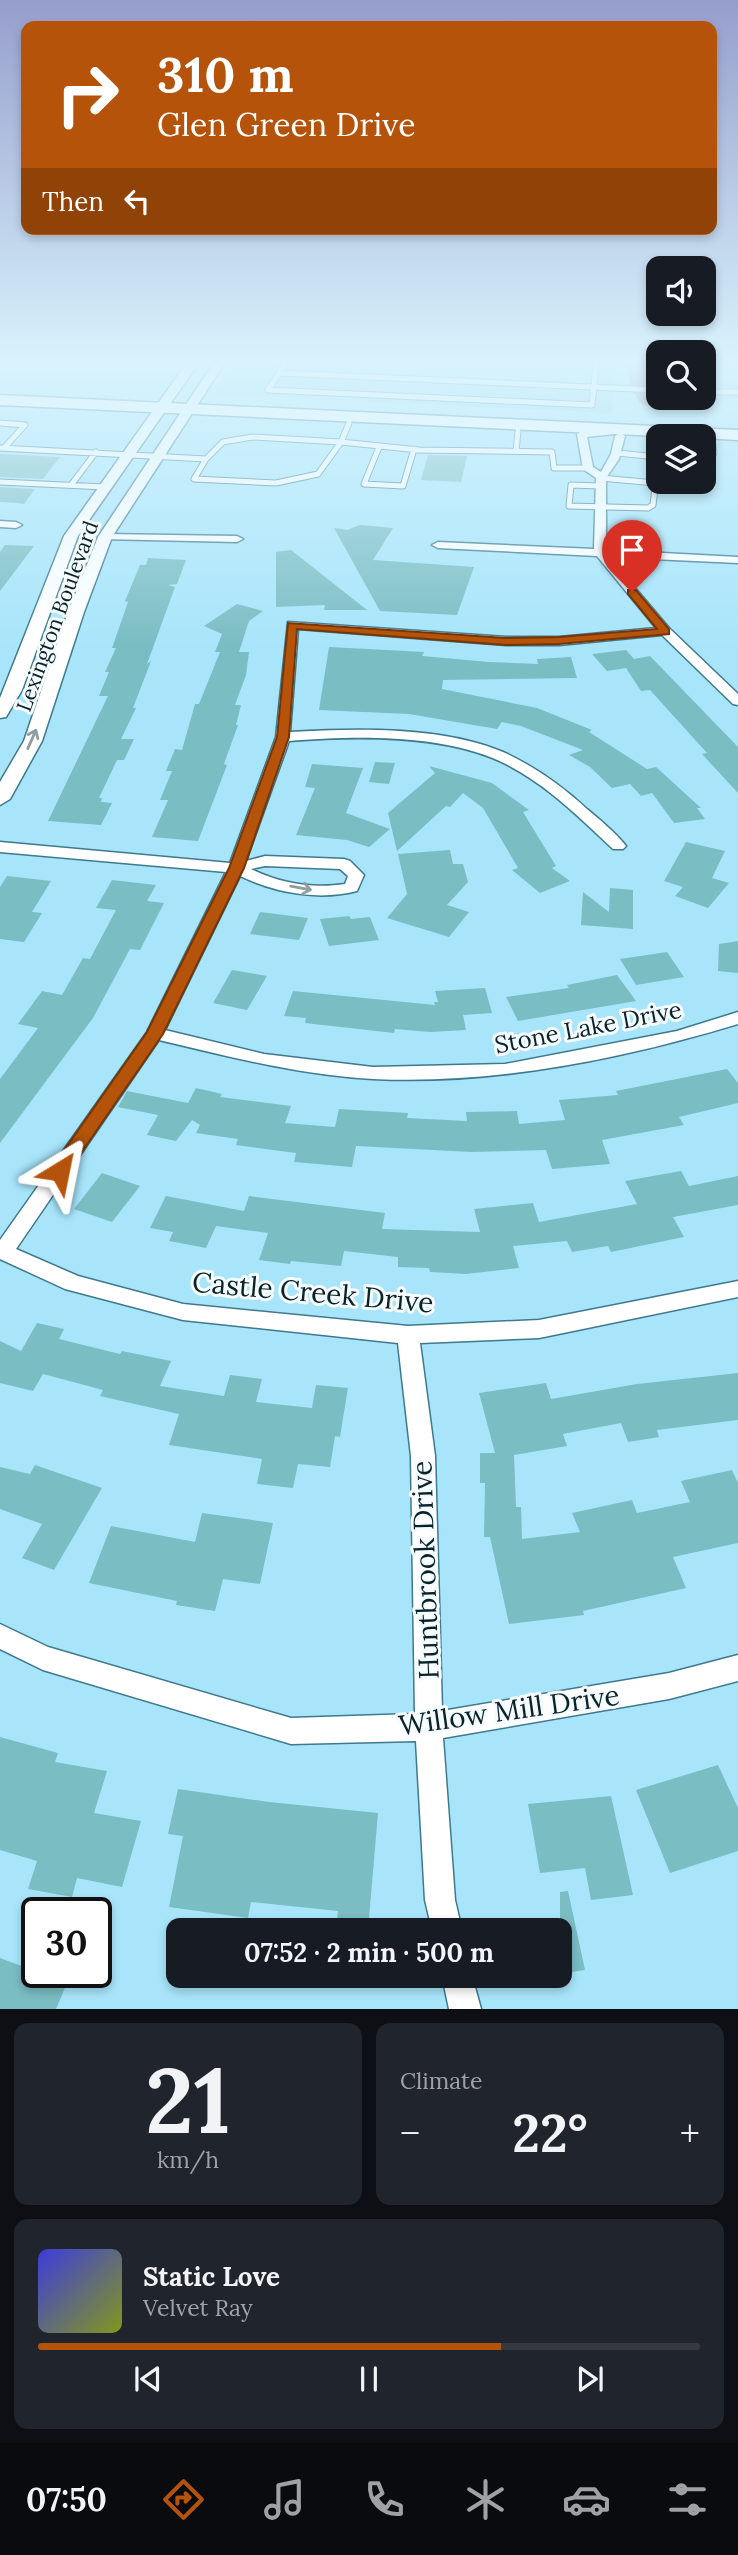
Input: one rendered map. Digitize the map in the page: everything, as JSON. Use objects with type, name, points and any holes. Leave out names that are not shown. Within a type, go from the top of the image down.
[{"type":"street","name":"Lexington Boulevard","points":[[0,713],[13,690],[71,536],[126,458]]},
{"type":"street","name":"Lexington Boulevard","points":[[0,799],[33,741],[104,537],[154,458]]},
{"type":"street","points":[[586,458],[588,468],[601,480]]},
{"type":"street","points":[[614,458],[611,469],[601,480],[600,553],[665,631],[738,701]]},
{"type":"street","points":[[85,514],[117,515]]},
{"type":"street","points":[[0,524],[16,525]]},
{"type":"street","points":[[104,537],[237,540]]},
{"type":"street","points":[[438,545],[738,560]]},
{"type":"street","points":[[155,1034],[236,868],[283,737],[292,625],[506,641],[559,640],[665,631]]},
{"type":"street","points":[[27,653],[63,653]]},
{"type":"street","points":[[283,737],[325,733],[439,741],[492,753],[536,775],[572,800],[618,846]]},
{"type":"street","points":[[0,847],[236,868],[265,861],[344,864],[356,875],[351,888],[330,893],[258,880],[236,868]]},
{"type":"street","name":"Stone Lake Drive","points":[[155,1034],[264,1060],[373,1073],[492,1070],[679,1036],[738,1018]]},
{"type":"street","name":"Castle Creek Drive","points":[[155,1034],[3,1252],[73,1283],[183,1312],[408,1335],[538,1329],[738,1289]]},
{"type":"street","name":"Huntbrook Drive","points":[[408,1335],[423,1456],[429,1727],[440,1900],[444,1918]]},
{"type":"street","name":"Willow Mill Drive","points":[[0,1636],[43,1658],[291,1731],[429,1727],[669,1686],[738,1668]]},
{"type":"street","points":[[460,1988],[465,2009]]},
{"type":"lane","points":[[71,485],[92,458]]},
{"type":"lane","points":[[185,458],[206,459],[194,479],[276,483],[318,474],[330,458]]},
{"type":"lane","points":[[375,458],[365,484],[403,486],[411,458]]},
{"type":"lane","points":[[553,458],[554,468],[588,468]]},
{"type":"lane","points":[[646,482],[601,480],[571,485],[569,506],[648,508],[653,505],[654,494]]},
{"type":"lane","points":[[0,482],[105,487]]},
{"type":"building","points":[[0,458],[59,458],[43,479],[0,477]]},
{"type":"building","points":[[427,458],[467,458],[461,482],[421,480]]},
{"type":"building","points":[[0,487],[35,489],[24,504],[0,502]]},
{"type":"building","points":[[360,525],[393,528],[373,560],[474,567],[457,615],[380,611],[334,528],[347,530]]},
{"type":"building","points":[[5,545],[34,546],[0,591],[0,552]]},
{"type":"building","points":[[291,550],[367,610],[324,610],[325,605],[276,607],[276,552]]},
{"type":"building","points":[[148,558],[186,560],[177,584],[168,585],[175,587],[147,664],[151,661],[133,708],[136,708],[121,739],[134,739],[124,760],[117,760],[99,798],[102,798],[101,802],[112,803],[101,825],[48,821],[108,696],[99,696],[109,672],[105,672],[116,648],[112,648],[128,602],[125,601],[140,565],[146,565]]},
{"type":"building","points":[[237,604],[263,611],[249,621],[239,652],[249,652],[246,675],[235,705],[241,705],[238,725],[224,764],[227,765],[198,841],[152,837],[168,800],[160,800],[172,771],[166,771],[175,749],[182,750],[195,704],[199,704],[220,652],[215,652],[222,634],[204,626]]},
{"type":"building","points":[[329,647],[424,652],[422,656],[489,662],[538,664],[537,659],[571,657],[577,678],[443,680],[442,689],[537,708],[592,730],[589,732],[647,769],[656,767],[701,808],[697,808],[705,819],[674,823],[652,793],[641,796],[630,784],[612,788],[590,767],[569,755],[583,750],[521,726],[502,722],[497,729],[409,714],[319,710]]},
{"type":"building","points":[[626,650],[634,659],[650,656],[738,747],[738,793],[702,754],[707,753],[650,690],[641,691],[626,668],[607,671],[592,654]]},
{"type":"building","points":[[375,762],[395,763],[389,784],[369,782]]},
{"type":"building","points":[[312,764],[363,768],[346,813],[390,829],[369,847],[347,840],[296,835],[315,788],[305,787]]},
{"type":"building","points":[[429,766],[492,783],[529,810],[523,812],[556,866],[552,868],[570,881],[540,893],[512,870],[518,868],[483,808],[463,793],[397,851],[388,813],[435,773]]},
{"type":"building","points":[[686,842],[725,851],[712,878],[729,883],[708,908],[675,896],[683,887],[664,881]]},
{"type":"building","points":[[450,850],[453,864],[463,864],[468,882],[447,905],[469,912],[449,937],[387,918],[407,894],[398,854]]},
{"type":"building","points":[[7,876],[51,881],[32,912],[42,913],[24,942],[0,939],[0,887]]},
{"type":"building","points":[[112,880],[156,885],[147,901],[164,903],[140,950],[130,949],[93,1018],[0,1143],[0,1079],[38,1028],[18,1024],[42,991],[62,995],[83,958],[90,959],[116,910],[96,908]]},
{"type":"building","points":[[610,888],[633,890],[633,929],[581,925],[583,892],[609,912]]},
{"type":"building","points":[[260,912],[308,918],[299,940],[250,934]]},
{"type":"building","points":[[349,916],[351,919],[370,917],[379,940],[329,946],[320,919]]},
{"type":"building","points":[[738,941],[738,973],[718,971],[719,944]]},
{"type":"building","points":[[667,952],[684,977],[636,985],[620,959]]},
{"type":"building","points":[[232,970],[267,976],[247,1010],[213,1003]]},
{"type":"building","points":[[617,975],[636,1001],[518,1021],[506,997],[569,988],[567,985]]},
{"type":"building","points":[[485,988],[492,1013],[463,1015],[466,1030],[430,1032],[395,1029],[394,1033],[305,1023],[306,1018],[284,1016],[293,991],[435,1005],[434,1002],[438,1002],[435,991]]},
{"type":"building","points":[[727,1069],[738,1083],[738,1103],[679,1117],[684,1125],[602,1140],[610,1164],[552,1169],[546,1150],[471,1152],[356,1146],[352,1167],[294,1162],[296,1153],[236,1145],[238,1139],[196,1133],[200,1125],[192,1120],[176,1141],[147,1135],[158,1115],[118,1107],[127,1091],[188,1103],[196,1088],[222,1094],[220,1097],[291,1106],[285,1123],[335,1127],[339,1109],[408,1113],[407,1118],[467,1121],[466,1112],[517,1111],[519,1124],[565,1120],[559,1100],[618,1095],[616,1091]]},
{"type":"building","points":[[681,1171],[689,1186],[738,1176],[738,1205],[673,1217],[684,1237],[611,1252],[608,1246],[572,1252],[567,1241],[513,1246],[519,1268],[466,1274],[430,1272],[429,1268],[398,1267],[398,1257],[344,1251],[341,1266],[259,1260],[268,1233],[216,1226],[206,1248],[169,1241],[173,1232],[150,1228],[166,1196],[244,1211],[249,1196],[385,1213],[382,1229],[480,1232],[474,1209],[533,1203],[539,1222],[637,1204],[625,1181]]},
{"type":"building","points":[[102,1173],[140,1186],[112,1222],[74,1209]]},
{"type":"building","points":[[37,1323],[64,1329],[59,1339],[120,1354],[122,1351],[171,1361],[160,1386],[224,1396],[230,1375],[262,1379],[256,1402],[312,1408],[316,1385],[348,1388],[340,1437],[335,1436],[330,1467],[298,1464],[293,1488],[257,1484],[262,1459],[169,1445],[179,1414],[100,1396],[103,1390],[43,1374],[33,1391],[0,1383],[0,1341],[21,1351]]},
{"type":"building","points":[[738,1373],[738,1420],[657,1430],[659,1437],[628,1442],[621,1423],[563,1434],[567,1446],[514,1455],[516,1507],[521,1507],[522,1539],[580,1532],[572,1513],[632,1500],[637,1513],[690,1502],[681,1481],[732,1470],[738,1483],[738,1543],[673,1557],[686,1588],[583,1611],[584,1615],[509,1624],[490,1537],[484,1537],[485,1483],[480,1483],[480,1453],[495,1453],[479,1393],[546,1383],[551,1399],[637,1384]]},
{"type":"building","points":[[35,1465],[102,1488],[54,1570],[22,1558],[42,1524],[0,1509],[0,1467],[30,1474]]},
{"type":"building","points":[[202,1513],[273,1523],[260,1584],[223,1579],[215,1611],[176,1605],[177,1601],[89,1583],[111,1526],[195,1542]]},
{"type":"building","points":[[0,1737],[58,1753],[55,1762],[107,1771],[94,1813],[141,1821],[122,1887],[77,1878],[72,1897],[28,1889],[37,1861],[0,1850]]},
{"type":"building","points":[[718,1765],[738,1808],[738,1851],[670,1873],[636,1790]]},
{"type":"building","points":[[178,1789],[378,1813],[369,1918],[337,1918],[338,1911],[251,1902],[248,1918],[169,1907],[183,1836],[168,1834]]},
{"type":"building","points":[[611,1796],[633,1895],[591,1900],[585,1868],[540,1873],[528,1804]]},
{"type":"building","points":[[568,1891],[585,1970],[572,1972],[572,1918],[560,1918],[560,1892]]},
{"type":"building","points":[[0,1958],[21,1966],[21,1988],[65,1988],[56,2009],[0,2009]]},
{"type":"route","points":[[60,1171],[155,1034],[236,868],[283,737],[292,625],[506,641],[559,640],[665,631],[632,592]]}]
